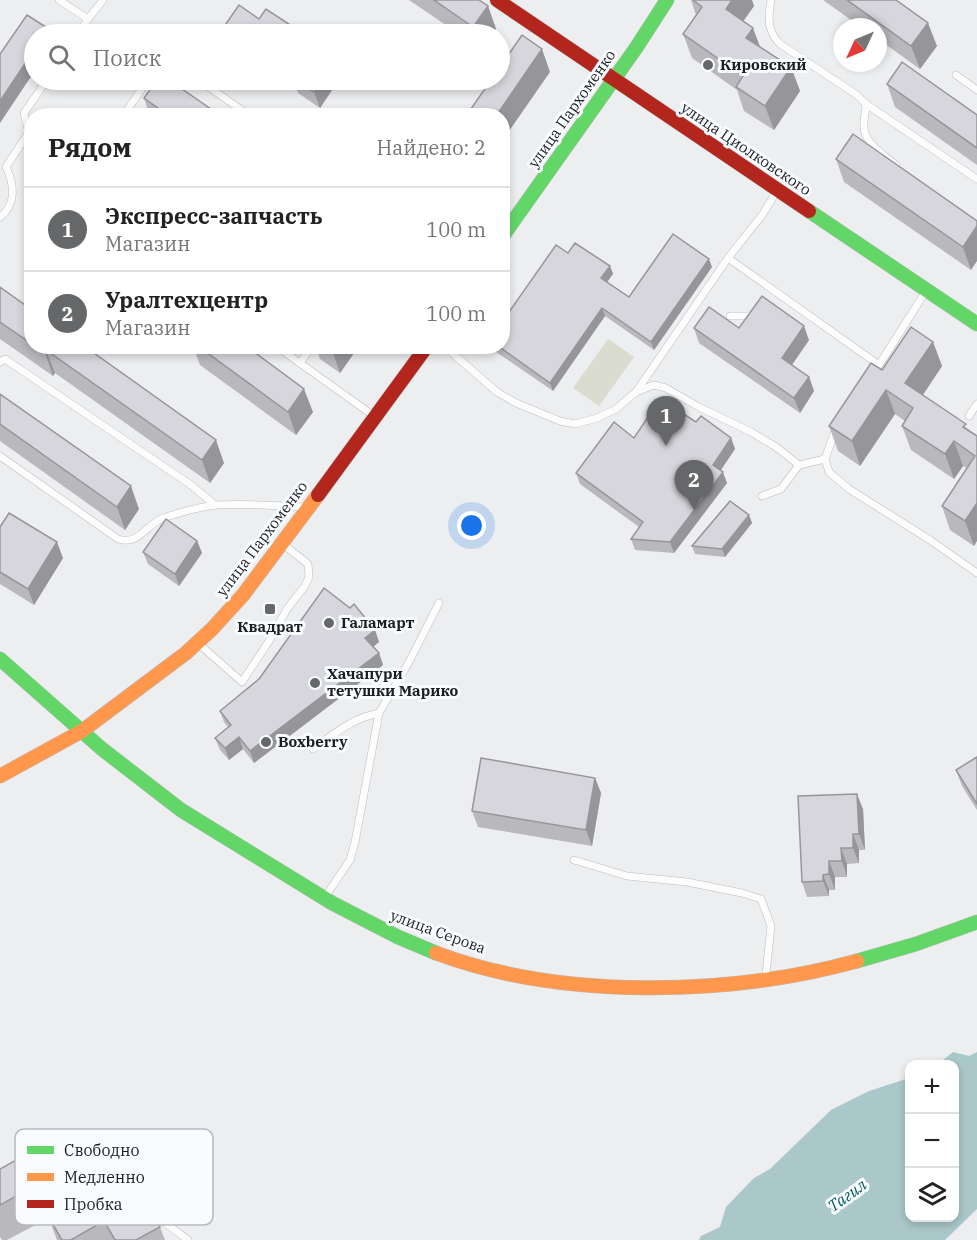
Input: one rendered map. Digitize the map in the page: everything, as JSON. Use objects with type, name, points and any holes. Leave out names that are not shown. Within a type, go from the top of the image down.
[{"type":"main road","name":"улица Циолковского","points":[[497,0],[977,324]]},
{"type":"main road","name":"улица Пархоменко","points":[[510,226],[668,0]]},
{"type":"main road","name":"улица Пархоменко","points":[[0,776],[82,731],[129,698],[198,643],[243,595],[421,354]]},
{"type":"main road","name":"улица Серова","points":[[0,659],[133,774],[199,823],[324,899],[385,931],[465,963],[538,980],[575,985],[644,988],[766,979],[847,964],[915,945],[977,922]]},
{"type":"lane","points":[[59,0],[88,19]]},
{"type":"lane","points":[[85,24],[103,0]]},
{"type":"lane","points":[[771,0],[768,19],[772,37],[780,44],[977,179]]},
{"type":"lane","points":[[956,75],[977,90]]},
{"type":"lane","points":[[27,108],[40,90]]},
{"type":"lane","points":[[129,108],[141,90]]},
{"type":"lane","points":[[214,90],[239,108]]},
{"type":"lane","points":[[866,104],[864,135],[903,171]]},
{"type":"lane","points":[[0,217],[14,196],[12,180],[6,167],[24,140]]},
{"type":"lane","points":[[453,354],[497,392],[516,403],[560,421],[575,424],[597,418],[616,409],[636,392],[728,258],[763,214],[777,190]]},
{"type":"lane","points":[[728,258],[879,365]]},
{"type":"lane","points":[[766,298],[772,289]]},
{"type":"lane","points":[[872,375],[926,290]]},
{"type":"lane","points":[[730,316],[754,315],[760,307]]},
{"type":"lane","points":[[287,354],[376,418]]},
{"type":"lane","points":[[300,363],[306,354]]},
{"type":"lane","points":[[0,362],[5,359],[190,485],[215,506]]},
{"type":"lane","points":[[636,392],[654,385],[666,388],[751,432],[776,447],[799,465]]},
{"type":"lane","points":[[969,416],[977,404]]},
{"type":"lane","points":[[838,424],[825,459],[829,472],[849,489],[930,540],[977,573]]},
{"type":"lane","points":[[0,456],[118,539],[124,540],[138,537],[163,517],[215,506],[308,507]]},
{"type":"lane","points":[[762,496],[781,489],[799,465],[825,459]]},
{"type":"lane","points":[[198,643],[242,682],[271,638],[283,614],[305,586],[309,577],[308,564],[281,543]]},
{"type":"lane","points":[[324,899],[350,860],[379,713],[409,662],[439,603]]},
{"type":"lane","points":[[314,749],[346,724],[367,715],[379,713]]},
{"type":"lane","points":[[574,860],[627,876],[687,882],[742,892],[761,899],[771,926],[766,979]]},
{"type":"lane","points":[[169,1225],[188,1240]]},
{"type":"shaded area","points":[[608,339],[634,357],[599,406],[573,388]]},
{"type":"water","name":"Тагил","points":[[953,1052],[969,1056],[977,1052],[977,1209],[945,1240],[699,1240],[701,1236],[720,1227],[726,1207],[754,1178],[770,1169],[831,1110],[869,1091],[905,1079],[905,1222],[959,1222],[959,1060],[943,1060]]},
{"type":"building","points":[[434,0],[479,0],[488,6],[475,24],[469,24]]},
{"type":"building","points":[[693,0],[732,0],[726,9],[753,28],[746,38],[791,67],[765,106],[736,87],[743,76],[683,34],[702,7]]},
{"type":"building","points":[[847,0],[896,0],[928,23],[911,46],[887,29],[887,18],[872,18]]},
{"type":"building","points":[[239,5],[259,19],[266,9],[289,24],[226,24]]},
{"type":"building","points":[[27,15],[41,24],[24,24],[24,65],[0,101],[0,54]]},
{"type":"building","points":[[522,35],[542,49],[501,108],[472,108],[484,90],[510,90],[510,52]]},
{"type":"building","points":[[902,62],[977,115],[977,148],[887,84]]},
{"type":"building","points":[[150,90],[183,90],[209,108],[158,108],[144,98]]},
{"type":"building","points":[[853,134],[977,221],[977,226],[963,247],[836,159]]},
{"type":"building","points":[[673,234],[709,259],[651,342],[602,308],[550,383],[509,354],[510,311],[556,245],[568,253],[575,243],[610,266],[601,278],[629,297]]},
{"type":"building","points":[[0,287],[24,304],[24,338],[0,322]]},
{"type":"building","points":[[762,296],[804,326],[782,358],[809,377],[794,398],[694,328],[709,307],[739,328]]},
{"type":"building","points":[[911,327],[933,342],[905,383],[966,424],[963,427],[977,436],[977,503],[965,521],[942,506],[975,456],[954,441],[945,454],[902,426],[913,408],[886,390],[852,441],[829,426],[871,363],[882,370]]},
{"type":"building","points":[[52,354],[95,354],[216,440],[202,460]]},
{"type":"building","points":[[209,354],[257,354],[304,389],[288,412]]},
{"type":"building","points":[[0,394],[131,486],[117,507],[0,424]]},
{"type":"building","points":[[660,399],[696,422],[701,416],[731,438],[713,465],[723,472],[670,542],[631,539],[643,522],[576,473],[614,422],[634,438]]},
{"type":"building","points":[[730,501],[749,515],[722,549],[692,546]]},
{"type":"building","points":[[9,513],[57,542],[28,589],[0,572],[0,527]]},
{"type":"building","points":[[166,519],[197,541],[175,574],[143,552]]},
{"type":"building","points":[[324,588],[350,608],[354,604],[375,630],[365,638],[379,653],[250,751],[239,737],[225,748],[215,738],[231,725],[220,711],[259,679]]},
{"type":"building","points":[[977,757],[977,804],[956,770]]},
{"type":"building","points":[[481,758],[595,778],[586,830],[472,811]]},
{"type":"building","points":[[857,794],[859,834],[853,834],[853,848],[841,848],[842,861],[829,861],[829,874],[823,875],[823,881],[802,882],[798,796]]},
{"type":"building","points":[[15,1161],[15,1197],[0,1205],[0,1169]]},
{"type":"building","points":[[53,1225],[97,1225],[71,1240],[62,1240]]},
{"type":"building","points":[[106,1225],[159,1225],[160,1227],[136,1240],[115,1240]]},
{"type":"traffic: fast","points":[[510,226],[636,48],[667,0]]},
{"type":"traffic: fast","points":[[809,211],[977,324]]},
{"type":"traffic: fast","points":[[0,659],[102,749],[181,810],[332,903],[398,937],[436,953]]},
{"type":"traffic: fast","points":[[857,961],[916,944],[977,922]]},
{"type":"traffic: slow","points":[[0,776],[82,731],[186,653],[243,595],[318,495]]},
{"type":"traffic: slow","points":[[436,953],[485,968],[537,979],[646,988],[755,981],[808,973],[857,961]]},
{"type":"traffic: jam","points":[[497,0],[809,211]]},
{"type":"traffic: jam","points":[[318,495],[421,354]]},
{"type":"place","name":"Кировский","points":[[708,65]]},
{"type":"place","name":"Экспресс-запчасть","points":[[666,446]]},
{"type":"place","name":"Уралтехцентр","points":[[694,510]]},
{"type":"place","name":"Квадрат","points":[[270,609]]},
{"type":"place","name":"Галамарт","points":[[329,623]]},
{"type":"place","name":"Хачапури тетушки Марико","points":[[315,683]]},
{"type":"place","name":"Boxberry","points":[[266,742]]}]
